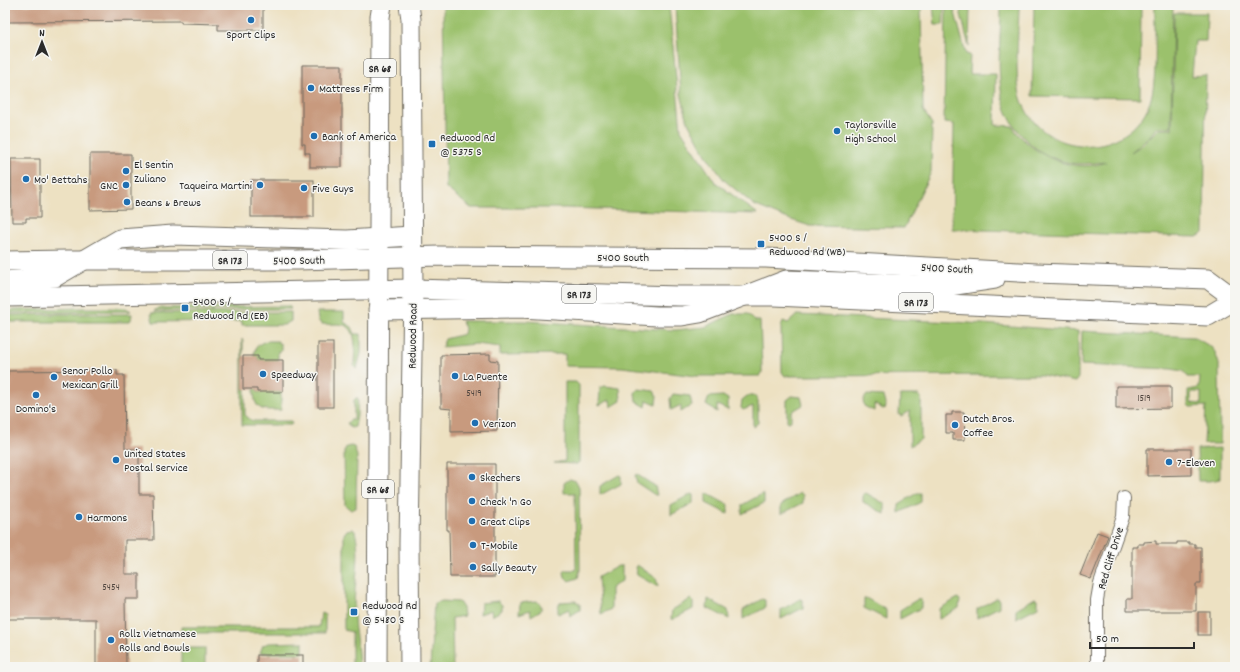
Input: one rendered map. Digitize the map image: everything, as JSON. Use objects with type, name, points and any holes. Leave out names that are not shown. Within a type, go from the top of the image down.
[{"type":"main road","name":"SR 68","points":[[377,667],[378,238],[380,18],[382,5]]},
{"type":"main road","name":"Redwood Road","points":[[409,5],[411,19],[413,288],[409,544],[410,667]]},
{"type":"main road","points":[[5,281],[54,277],[120,239],[173,235],[347,240],[412,236]]},
{"type":"main road","name":"5400 South","points":[[5,262],[298,260],[412,257],[766,258],[1036,273],[1208,280],[1235,299],[1208,316],[744,295],[679,296],[413,288],[5,297]]},
{"type":"main road","points":[[378,310],[521,308],[657,316],[682,316],[700,313],[786,280],[950,286],[1036,273]]},
{"type":"street","name":"Red Cliff Drive","points":[[1097,667],[1097,600],[1100,582],[1123,517],[1124,498]]},
{"type":"green space","points":[[443,5],[669,5],[681,130],[715,182],[758,214],[566,208],[471,208],[446,188]]},
{"type":"green space","points":[[675,5],[921,5],[923,110],[932,124],[931,172],[904,228],[810,226],[754,205],[724,180],[706,155],[688,122],[681,94]]},
{"type":"green space","points":[[933,5],[944,5],[943,25],[935,25]]},
{"type":"green space","points":[[946,5],[953,5],[966,54],[970,55],[969,74],[996,74],[995,125],[1013,126],[1024,140],[1042,154],[1052,159],[1063,163],[1084,166],[1106,162],[1084,164],[1057,160],[1034,147],[1024,138],[1015,127],[1009,116],[1004,103],[1000,80],[999,59],[1001,5],[1019,5],[1017,67],[1019,91],[1022,101],[1032,120],[1047,133],[1064,142],[1083,145],[1102,144],[1121,137],[1136,125],[1148,107],[1154,85],[1155,72],[1155,5],[1173,5],[1171,127],[1157,127],[1149,137],[1131,152],[1142,145],[1158,129],[1172,129],[1174,13],[1207,13],[1206,41],[1195,41],[1192,76],[1206,75],[1204,233],[1197,237],[952,229],[954,124],[944,123]]},
{"type":"green space","points":[[1034,5],[1141,5],[1140,98],[1032,96]]},
{"type":"green space","points":[[960,10],[970,10],[969,47]]},
{"type":"green space","points":[[289,306],[291,309],[154,311],[158,308]]},
{"type":"green space","points":[[126,308],[131,311],[9,313],[12,310]]},
{"type":"green space","points":[[291,312],[291,321],[284,325],[242,325],[242,321],[153,322],[151,313]]},
{"type":"green space","points":[[317,312],[344,312],[344,322],[352,327],[355,334],[361,334],[361,353],[357,369],[354,366],[355,342],[352,331],[349,327],[344,325],[321,324],[318,320]]},
{"type":"green space","points":[[132,314],[131,320],[128,322],[11,322],[9,315]]},
{"type":"green space","points":[[733,314],[748,314],[755,321],[760,321],[762,373],[760,376],[696,376],[622,367],[565,366],[565,354],[500,355],[500,347],[476,344],[442,347],[445,339],[464,334],[465,328],[461,321],[525,321],[675,330],[705,327]]},
{"type":"green space","points":[[797,315],[955,322],[1078,331],[1078,378],[1075,382],[1042,375],[785,376],[782,372],[781,327],[783,321],[788,323]]},
{"type":"green space","points":[[1082,331],[1194,337],[1211,347],[1215,352],[1219,364],[1220,444],[1204,444],[1206,406],[1190,407],[1188,405],[1188,390],[1199,388],[1200,377],[1188,377],[1183,371],[1171,369],[1081,365]],"holes":[[[1191,392],[1201,392],[1201,404],[1191,403]]]},
{"type":"green space","points":[[242,339],[245,415],[252,421],[291,421],[291,425],[242,425]]},
{"type":"green space","points":[[267,341],[278,341],[278,343],[281,344],[281,351],[278,351],[278,360],[258,360],[258,356],[254,356],[255,350],[258,346]]},
{"type":"green space","points":[[565,382],[576,382],[579,385],[579,462],[577,464],[554,463],[565,461]]},
{"type":"green space","points":[[605,386],[620,388],[621,401],[611,407],[610,400],[599,405],[600,388]]},
{"type":"green space","points":[[254,389],[257,389],[257,392],[281,392],[281,410],[260,408],[254,397]]},
{"type":"green space","points":[[638,389],[654,391],[657,396],[656,404],[647,400],[646,407],[636,401],[635,393]]},
{"type":"green space","points":[[673,394],[690,396],[692,405],[681,412],[681,405],[671,410],[670,399]]},
{"type":"green space","points":[[867,395],[883,396],[886,408],[883,409],[874,404],[874,411],[864,406],[863,400]]},
{"type":"green space","points":[[900,395],[919,395],[921,397],[921,439],[910,446],[910,411],[901,416],[899,415]]},
{"type":"green space","points":[[723,396],[728,399],[728,410],[717,405],[717,412],[706,405],[709,397]]},
{"type":"green space","points":[[747,396],[756,396],[758,401],[758,423],[753,427],[753,406],[743,410],[741,408],[742,400]]},
{"type":"green space","points":[[792,396],[801,397],[803,405],[791,412],[791,421],[787,422],[787,400]]},
{"type":"green space","points":[[358,398],[357,416],[355,427],[351,428],[347,423],[350,420],[354,420],[354,400]]},
{"type":"green space","points":[[346,447],[354,447],[357,456],[356,508],[351,510],[345,505],[344,452]]},
{"type":"green space","points":[[1220,448],[1220,479],[1198,481],[1197,449]]},
{"type":"green space","points":[[636,474],[655,486],[657,495],[637,483]]},
{"type":"green space","points":[[619,475],[621,476],[621,484],[600,495],[600,486]]},
{"type":"green space","points":[[570,479],[576,481],[579,487],[580,570],[578,578],[569,581],[565,577],[564,572],[566,570],[576,570],[575,493],[564,493],[564,483]]},
{"type":"green space","points":[[800,493],[803,495],[803,503],[781,514],[781,505]]},
{"type":"green space","points":[[866,493],[885,504],[885,514],[863,502],[863,494]]},
{"type":"green space","points":[[917,493],[921,493],[921,502],[899,513],[899,504]]},
{"type":"green space","points":[[691,494],[693,495],[693,503],[671,515],[671,505]]},
{"type":"green space","points":[[708,494],[728,505],[728,514],[706,503],[706,495]]},
{"type":"green space","points":[[762,494],[764,495],[764,503],[742,514],[742,505]]},
{"type":"green space","points":[[352,529],[355,531],[357,541],[358,560],[354,608],[350,609],[350,614],[354,615],[359,667],[352,667],[352,632],[344,630],[344,534],[347,530]]},
{"type":"green space","points":[[637,565],[656,578],[658,586],[637,575],[635,567]]},
{"type":"green space","points":[[618,566],[622,566],[622,581],[611,588],[611,609],[601,614],[598,577]]},
{"type":"green space","points":[[866,598],[886,610],[886,619],[864,608],[864,599]]},
{"type":"green space","points":[[958,598],[960,600],[959,608],[939,619],[939,609]]},
{"type":"green space","points":[[997,598],[999,599],[999,607],[977,618],[977,609]]},
{"type":"green space","points":[[1035,598],[1038,599],[1038,607],[1016,618],[1016,609]]},
{"type":"green space","points":[[691,599],[693,601],[693,609],[671,620],[672,610]]},
{"type":"green space","points":[[708,599],[728,610],[729,619],[707,608]]},
{"type":"green space","points":[[762,599],[765,600],[765,608],[743,619],[743,610]]},
{"type":"green space","points":[[800,599],[803,600],[803,608],[781,619],[781,610]]},
{"type":"green space","points":[[918,599],[921,599],[921,608],[900,619],[900,610]]},
{"type":"green space","points":[[442,601],[459,602],[463,608],[464,616],[452,618],[453,667],[430,667],[434,603]]},
{"type":"green space","points":[[498,601],[502,605],[502,610],[492,616],[491,610],[480,614],[481,603]]},
{"type":"green space","points":[[537,601],[541,605],[541,610],[531,616],[530,610],[519,614],[520,603]]},
{"type":"green space","points":[[575,601],[580,604],[580,610],[570,616],[569,609],[558,614],[558,606],[561,602]]},
{"type":"green space","points":[[321,613],[325,615],[325,633],[181,633],[181,627],[319,627]]},
{"type":"green space","points":[[303,642],[303,653],[260,653],[263,645],[269,643]]},
{"type":"green space","points":[[181,648],[205,648],[205,667],[181,667]]},
{"type":"building","points":[[8,5],[263,5],[263,30],[218,30],[218,24],[181,23],[181,21],[8,22]]},
{"type":"building","points":[[302,65],[342,65],[342,167],[310,167],[310,153],[305,153],[305,144],[302,144]]},
{"type":"building","points":[[90,154],[131,154],[131,209],[90,210]]},
{"type":"building","name":"Mo' Bettahs","points":[[11,159],[40,159],[40,218],[26,218],[26,222],[12,222]]},
{"type":"building","points":[[251,180],[314,180],[314,217],[251,217]]},
{"type":"building","name":"Speedway","points":[[318,343],[333,343],[333,407],[318,407]]},
{"type":"building","points":[[490,354],[490,360],[498,361],[497,431],[451,432],[451,409],[441,408],[441,355]]},
{"type":"building","name":"Speedway","points":[[243,356],[258,356],[258,360],[283,360],[283,392],[257,392],[257,389],[243,389]]},
{"type":"building","name":"Harmons","points":[[117,370],[117,375],[124,375],[125,449],[139,449],[139,494],[153,494],[154,540],[125,540],[125,574],[139,574],[139,599],[125,599],[126,667],[96,665],[96,619],[5,619],[5,375],[8,375],[8,371]]},
{"type":"building","points":[[1116,386],[1171,386],[1171,408],[1116,409]]},
{"type":"building","name":"Dutch Bros. Coffee","points":[[952,412],[964,412],[965,440],[953,440],[953,433],[946,433],[946,415],[952,415]]},
{"type":"building","name":"7-Eleven","points":[[1147,449],[1191,449],[1191,475],[1147,476]]},
{"type":"building","points":[[447,464],[495,464],[495,577],[450,577],[449,530],[447,530]]},
{"type":"building","points":[[1097,532],[1108,536],[1091,579],[1080,575]]},
{"type":"building","points":[[1156,541],[1156,544],[1177,544],[1177,542],[1189,542],[1189,544],[1195,544],[1195,547],[1201,547],[1201,584],[1196,584],[1196,611],[1127,611],[1127,599],[1132,599],[1132,547],[1138,547],[1138,544],[1144,544],[1144,542]]},
{"type":"building","points":[[1198,612],[1210,612],[1210,635],[1198,635]]},
{"type":"building","points":[[257,655],[303,655],[303,667],[257,667]]},
{"type":"place","name":"Sport Clips","points":[[251,20]]},
{"type":"place","name":"Mattress Firm","points":[[311,88]]},
{"type":"place","name":"Taylorsville High School","points":[[837,131]]},
{"type":"place","name":"Bank of America","points":[[314,136]]},
{"type":"place","name":"Redwood Rd @ 5375 S","points":[[432,144]]},
{"type":"place","name":"El Sentin Zuliano","points":[[126,171]]},
{"type":"place","name":"Mo' Bettahs","points":[[26,179]]},
{"type":"place","name":"GNC","points":[[126,185]]},
{"type":"place","name":"Taqueira Martini","points":[[260,185]]},
{"type":"place","name":"Five Guys","points":[[304,188]]},
{"type":"place","name":"Beans & Brews","points":[[127,202]]},
{"type":"place","name":"5400 S / Redwood Rd (WB)","points":[[761,244]]},
{"type":"place","name":"5400 S / Redwood Rd (EB)","points":[[185,308]]},
{"type":"place","name":"Speedway","points":[[263,374]]},
{"type":"place","name":"La Puente","points":[[455,376]]},
{"type":"place","name":"Senor Pollo Mexican Grill","points":[[54,377]]},
{"type":"place","name":"Domino's","points":[[36,395]]},
{"type":"place","name":"Verizon","points":[[475,423]]},
{"type":"place","name":"Dutch Bros. Coffee","points":[[955,425]]},
{"type":"place","name":"United States Postal Service","points":[[116,460]]},
{"type":"place","name":"7-Eleven","points":[[1169,462]]},
{"type":"place","name":"Skechers","points":[[472,477]]},
{"type":"place","name":"Check 'n Go","points":[[472,501]]},
{"type":"place","name":"Harmons","points":[[79,517]]},
{"type":"place","name":"Great Clips","points":[[472,521]]},
{"type":"place","name":"T-Mobile","points":[[473,545]]},
{"type":"place","name":"Sally Beauty","points":[[473,567]]},
{"type":"place","name":"Redwood Rd @ 5480 S","points":[[354,612]]},
{"type":"place","name":"Rollz Vietnamese Rolls and Bowls","points":[[111,640]]}]
